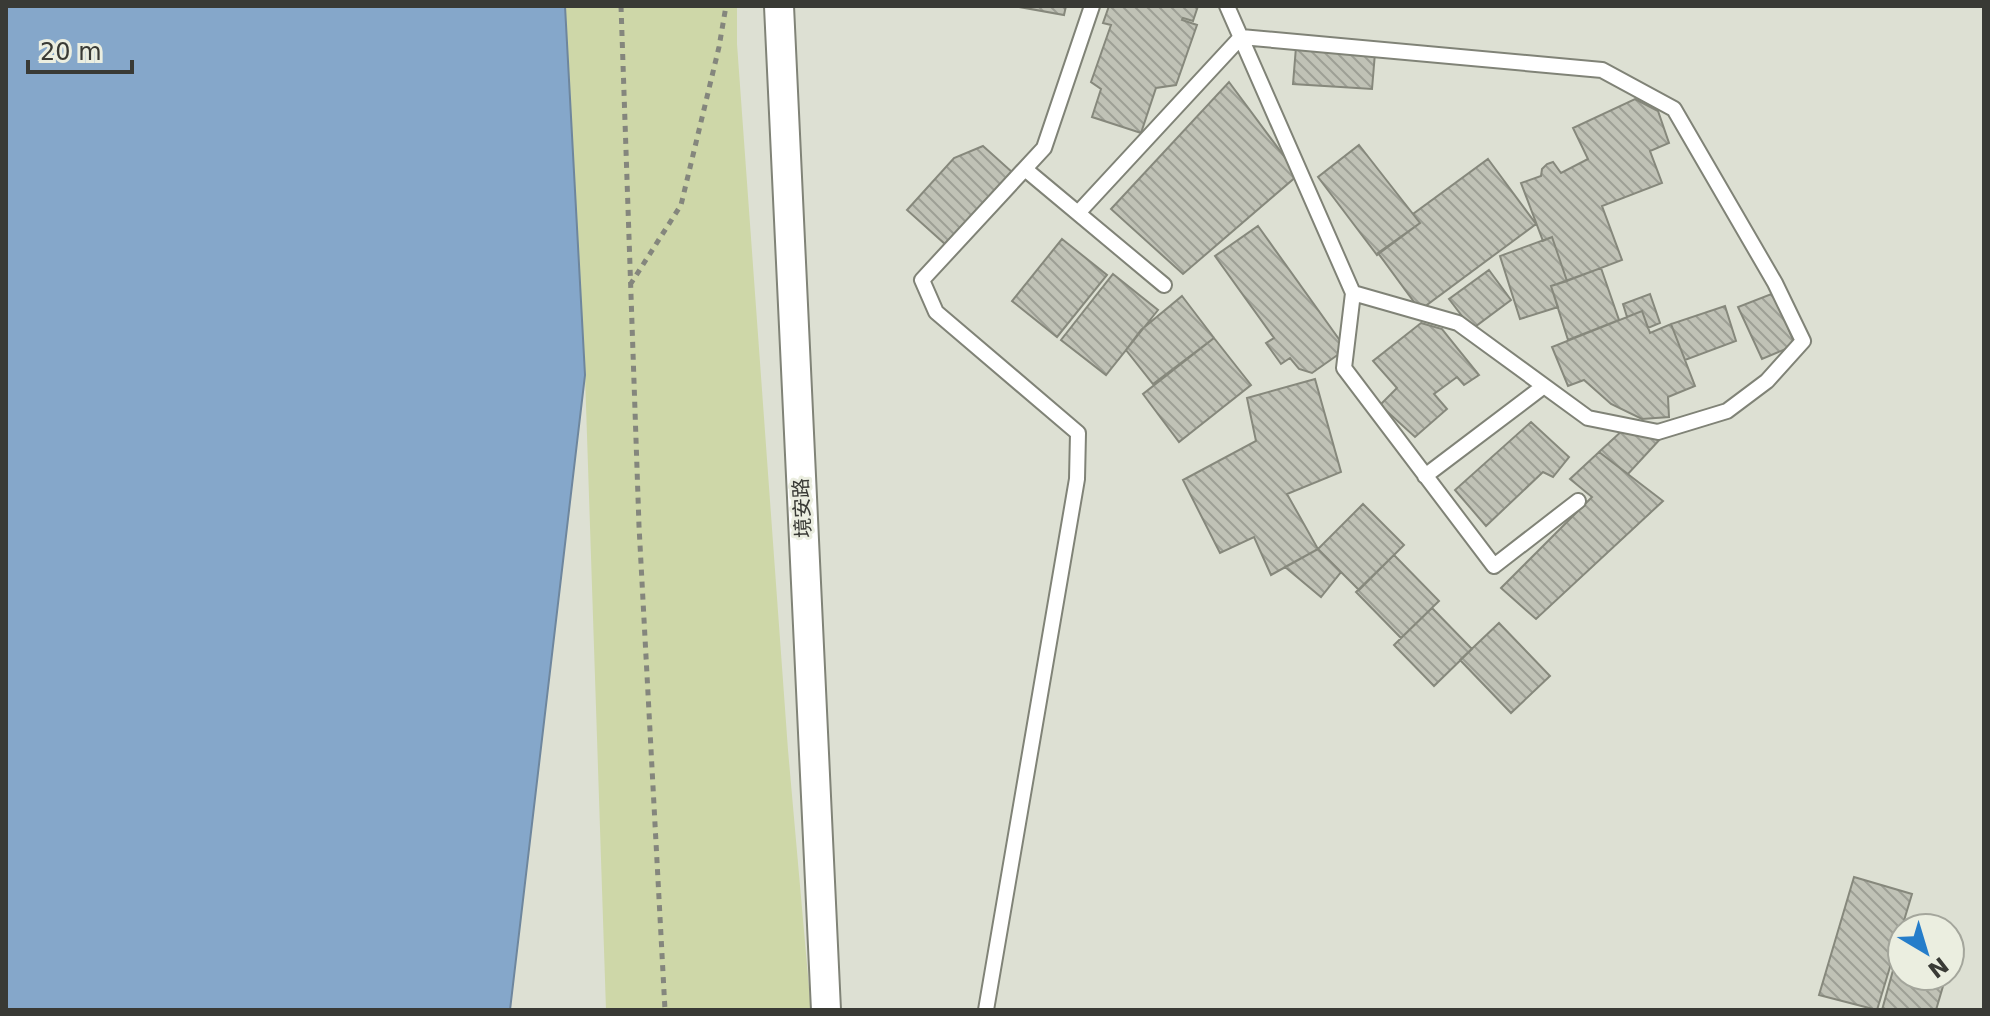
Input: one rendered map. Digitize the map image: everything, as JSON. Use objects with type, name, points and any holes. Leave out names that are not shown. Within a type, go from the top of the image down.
[{"type":"street","name":"境安路","points":[[779,6],[826,1010]]},
{"type":"lane","points":[[986,1010],[1077,479],[1078,433],[936,312],[922,280],[1044,148],[1092,6]]},
{"type":"lane","points":[[1227,6],[1353,293],[1344,368],[1494,566],[1578,501]]},
{"type":"lane","points":[[1078,213],[1241,37]]},
{"type":"lane","points":[[1241,37],[1602,70],[1674,109],[1775,283],[1803,341],[1767,381],[1727,411],[1658,432],[1588,418],[1458,323],[1353,293]]},
{"type":"lane","points":[[1025,169],[1164,285]]},
{"type":"lane","points":[[1425,476],[1544,386]]},
{"type":"path","points":[[621,6],[639,526],[665,1010]]},
{"type":"path","points":[[630,286],[681,205],[726,6]]},
{"type":"green space","points":[[565,6],[737,6],[737,44],[788,750],[811,1010],[606,1010],[585,375]]},
{"type":"water","points":[[6,6],[565,6],[585,375],[510,1010],[6,1010]]},
{"type":"building","points":[[1014,6],[1066,6],[1064,15]]},
{"type":"building","points":[[1109,6],[1198,6],[1193,21],[1182,20],[1197,25],[1176,85],[1156,88],[1141,133],[1092,117],[1101,89],[1091,82],[1111,25],[1103,23]]},
{"type":"building","points":[[1296,47],[1375,53],[1372,89],[1293,84]]},
{"type":"building","points":[[1229,82],[1298,175],[1183,274],[1111,209]]},
{"type":"building","points":[[1635,99],[1658,111],[1669,143],[1650,151],[1662,183],[1602,206],[1622,260],[1567,281],[1552,237],[1543,241],[1521,183],[1541,176],[1547,164],[1553,162],[1561,173],[1588,159],[1573,128]]},
{"type":"building","points":[[1359,145],[1420,223],[1377,255],[1318,177]]},
{"type":"building","points":[[983,146],[1012,172],[945,244],[907,210],[954,158]]},
{"type":"building","points":[[1488,159],[1536,224],[1420,310],[1378,253],[1420,223],[1413,214]]},
{"type":"building","points":[[1258,226],[1346,349],[1312,373],[1299,369],[1290,358],[1281,364],[1266,343],[1274,338],[1215,256]]},
{"type":"building","points":[[1552,237],[1567,281],[1551,286],[1558,307],[1520,319],[1500,256]]},
{"type":"building","points":[[1062,239],[1107,275],[1057,337],[1012,301]]},
{"type":"building","points":[[1601,268],[1619,320],[1568,340],[1551,286]]},
{"type":"building","points":[[1489,270],[1511,300],[1472,329],[1449,299]]},
{"type":"building","points":[[1113,274],[1158,310],[1106,375],[1061,340]]},
{"type":"building","points":[[1774,293],[1795,345],[1762,359],[1738,307]]},
{"type":"building","points":[[1650,294],[1660,323],[1648,328],[1642,311],[1627,317],[1623,304]]},
{"type":"building","points":[[1182,296],[1214,338],[1153,384],[1126,350],[1141,330]]},
{"type":"building","points":[[1725,306],[1736,341],[1685,360],[1671,324]]},
{"type":"building","points":[[1642,311],[1650,333],[1671,324],[1695,386],[1668,397],[1669,417],[1642,419],[1611,404],[1584,380],[1568,386],[1552,347]]},
{"type":"building","points":[[1421,323],[1442,329],[1479,375],[1464,385],[1457,377],[1434,394],[1447,409],[1415,437],[1380,405],[1397,388],[1373,361]]},
{"type":"building","points":[[1214,338],[1251,385],[1179,442],[1143,394]]},
{"type":"building","points":[[1315,379],[1341,472],[1287,494],[1318,549],[1271,575],[1254,537],[1220,553],[1183,480],[1256,441],[1247,398]]},
{"type":"building","points":[[1531,422],[1569,457],[1553,477],[1543,472],[1486,526],[1455,490]]},
{"type":"building","points":[[1625,428],[1662,437],[1628,474],[1599,452]]},
{"type":"building","points":[[1599,452],[1663,501],[1536,619],[1501,588],[1592,497],[1570,479]]},
{"type":"building","points":[[1363,504],[1404,545],[1359,590],[1318,549]]},
{"type":"building","points":[[1318,549],[1341,572],[1321,597],[1285,567]]},
{"type":"building","points":[[1394,555],[1439,601],[1401,638],[1356,592]]},
{"type":"building","points":[[1432,608],[1472,649],[1434,686],[1394,645]]},
{"type":"building","points":[[1499,623],[1550,676],[1511,713],[1460,660]]},
{"type":"building","points":[[1854,877],[1912,894],[1907,912],[1886,912],[1886,980],[1877,1010],[1819,995]]},
{"type":"building","points":[[1887,992],[1941,992],[1936,1010],[1882,1010]]}]
